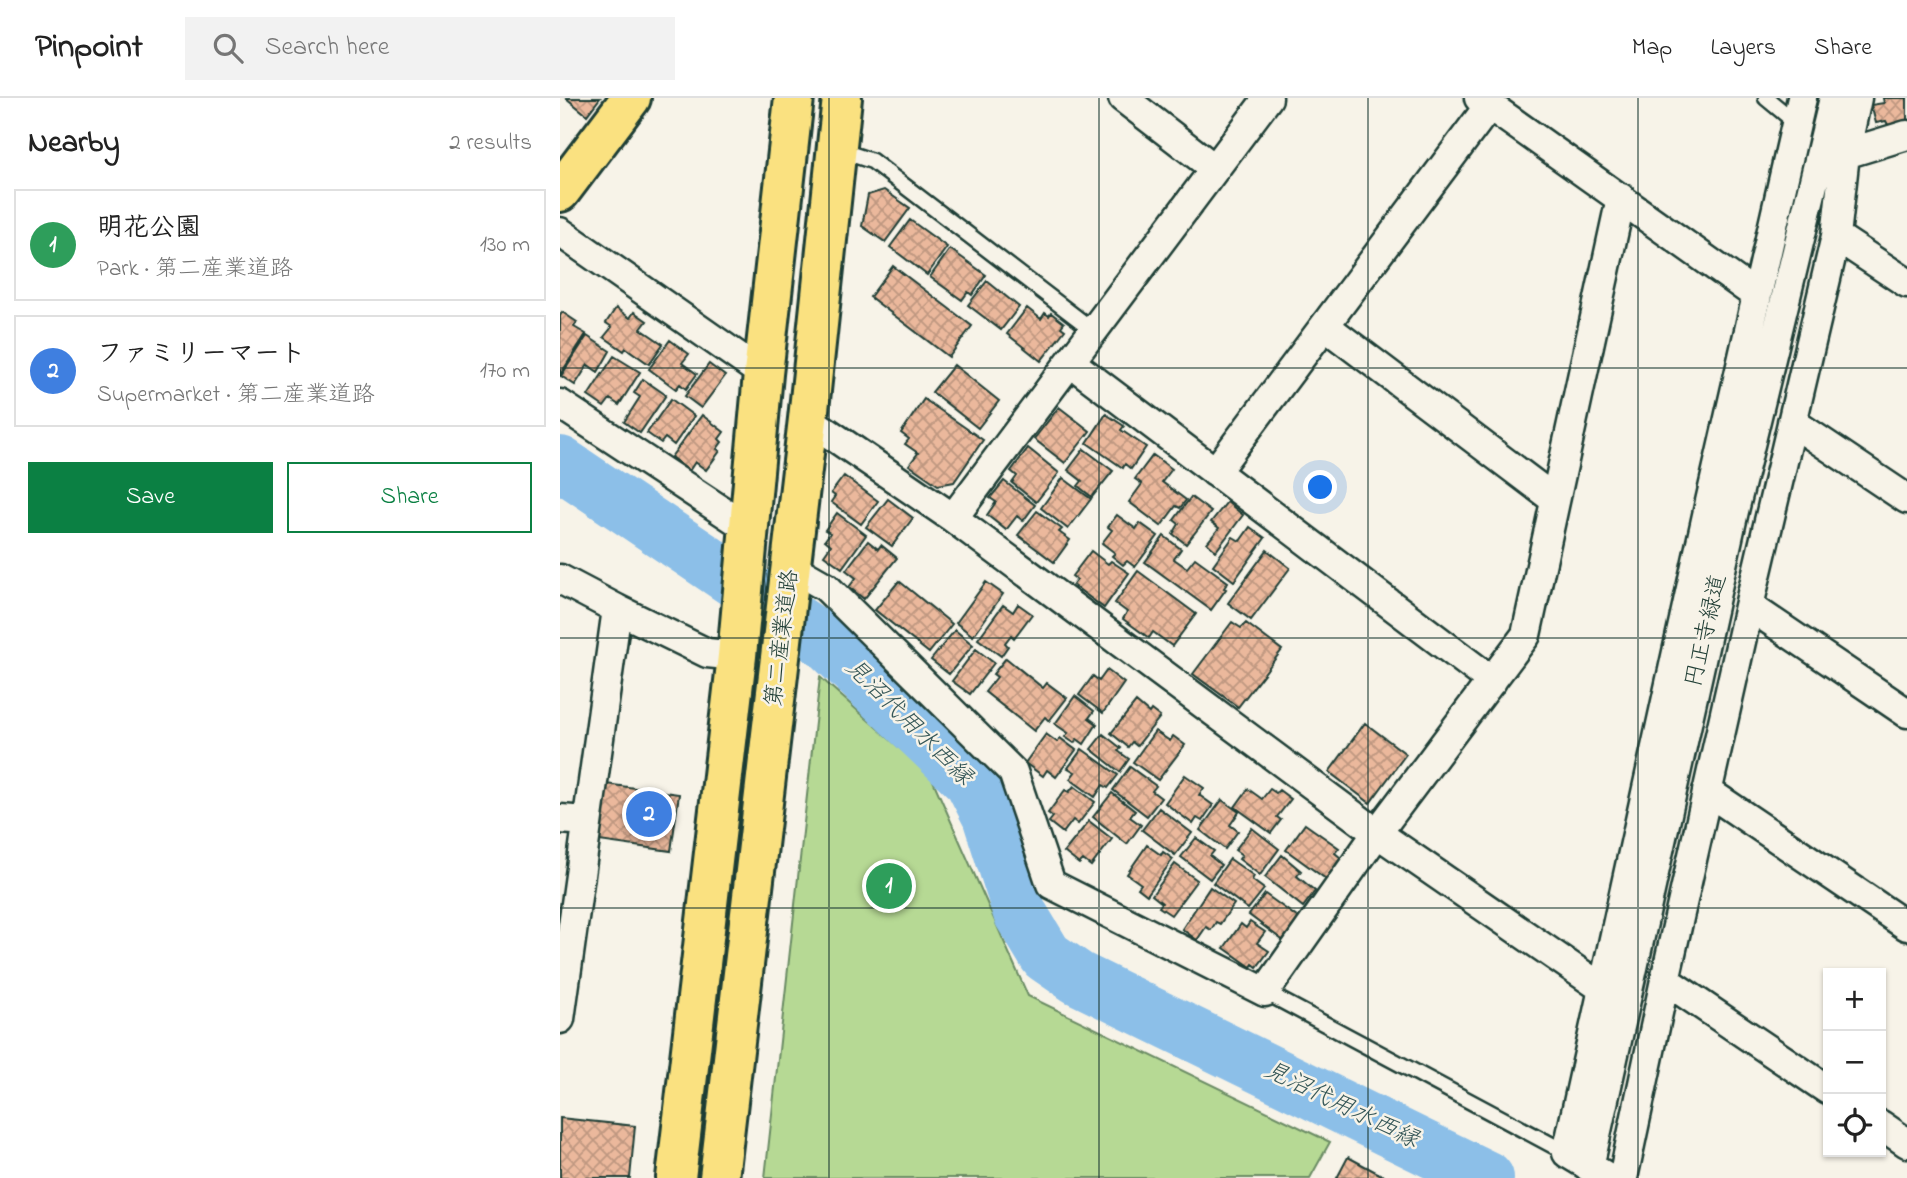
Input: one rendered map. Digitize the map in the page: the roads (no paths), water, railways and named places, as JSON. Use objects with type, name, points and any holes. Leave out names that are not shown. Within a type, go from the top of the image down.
[{"type":"main road","points":[[560,192],[631,98]]},
{"type":"main road","name":"第二産業道路","points":[[676,1178],[737,656],[763,374],[794,98]]},
{"type":"main road","name":"第二産業道路","points":[[719,1178],[808,419],[842,98]]},
{"type":"street","points":[[1123,98],[1215,169]]},
{"type":"street","points":[[953,518],[1268,98]]},
{"type":"street","name":"円正寺緑道","points":[[1588,1166],[1721,509],[1834,98]]},
{"type":"street","points":[[1623,1178],[1707,791],[1836,236],[1845,154],[1857,98]]},
{"type":"street","points":[[1215,472],[1325,326],[1484,102],[1756,295]]},
{"type":"street","points":[[1588,1166],[1602,988],[1721,509],[1756,295],[1799,110]]},
{"type":"street","points":[[1845,154],[1907,135]]},
{"type":"street","points":[[789,582],[826,587],[1013,772],[1051,884],[1265,992],[1377,833],[1526,635],[1621,198]]},
{"type":"street","points":[[560,232],[763,374]]},
{"type":"street","points":[[1836,236],[1907,283]]},
{"type":"street","points":[[1325,326],[1555,500]]},
{"type":"street","points":[[1070,362],[1492,681]]},
{"type":"street","points":[[560,404],[748,528]]},
{"type":"street","points":[[808,419],[953,518],[1377,833],[1602,988]]},
{"type":"street","points":[[1792,422],[1907,499]]},
{"type":"street","points":[[1721,509],[1770,518]]},
{"type":"street","points":[[560,579],[707,653],[737,656]]},
{"type":"street","points":[[1749,606],[1907,713]]},
{"type":"street","points":[[560,1019],[574,820],[617,610]]},
{"type":"street","points":[[1707,791],[1907,926]]},
{"type":"street","points":[[1665,981],[1823,1087]]},
{"type":"street","points":[[1886,1128],[1907,1143]]},
{"type":"lane","points":[[1766,98],[1799,110]]},
{"type":"lane","points":[[837,150],[872,161],[1094,331]]},
{"type":"lane","points":[[1265,992],[1588,1166]]},
{"type":"waterway","name":"見沼代用水西縁","points":[[560,463],[826,642],[971,781],[989,816],[1020,913],[1046,956],[1078,978],[1487,1178]]},
{"type":"place","name":"ファミリーマート","points":[[649,814]]},
{"type":"place","name":"明花公園","points":[[889,886]]}]
